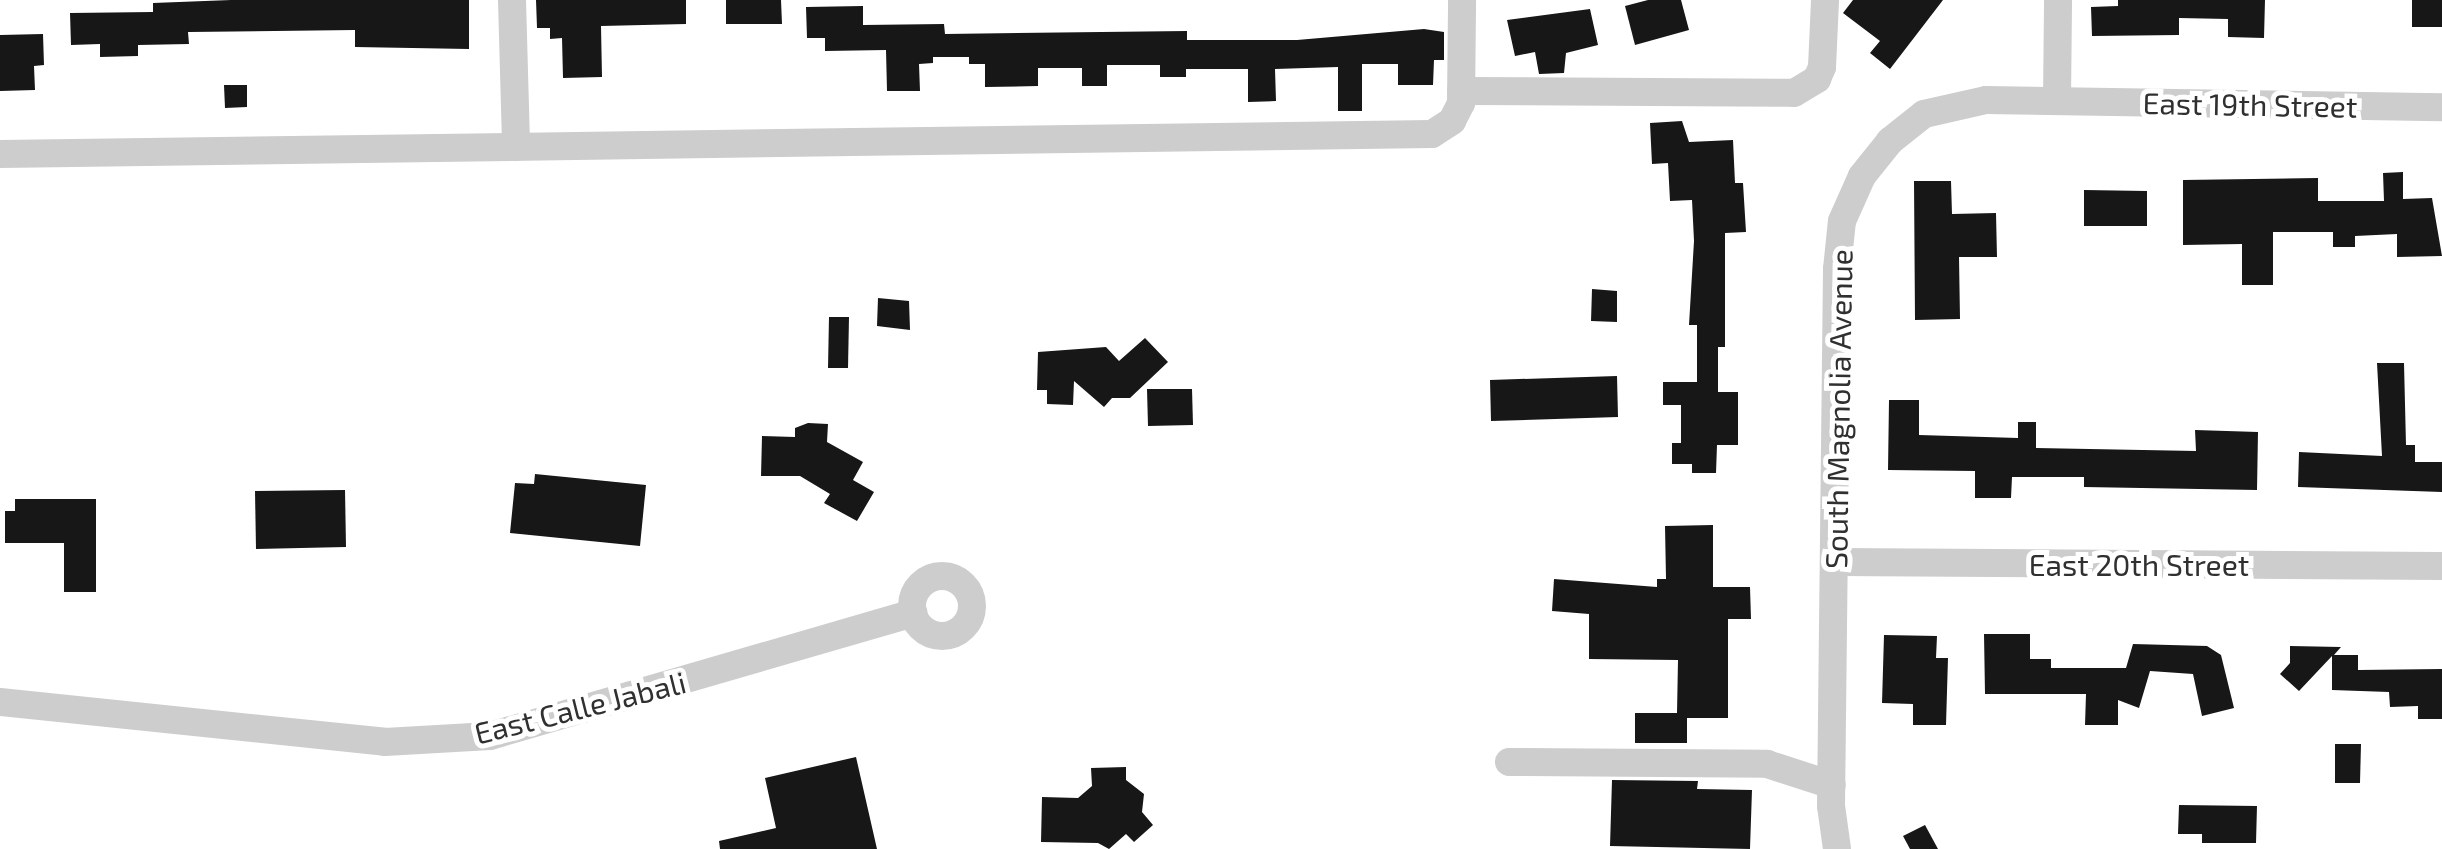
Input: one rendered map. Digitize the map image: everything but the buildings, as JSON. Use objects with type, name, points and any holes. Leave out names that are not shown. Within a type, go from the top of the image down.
[{"type":"street","points":[[512,0],[516,148]]},
{"type":"street","points":[[0,154],[1432,134],[1458,114],[1462,0]]},
{"type":"street","points":[[1461,90],[1794,93],[1817,79],[1822,67],[1826,0]]},
{"type":"street","points":[[2058,0],[2058,100]]},
{"type":"street","name":"South Magnolia Avenue","points":[[1837,849],[1832,785],[1836,269],[1842,221],[1862,176],[1890,141],[1924,114],[1986,100],[2058,100]]},
{"type":"street","name":"East 19th Street","points":[[2058,100],[2442,107]]},
{"type":"street","name":"East 20th Street","points":[[1835,562],[2442,566]]},
{"type":"street","name":"East Calle Jabali","points":[[0,702],[385,742],[490,736],[913,614]]},
{"type":"street","points":[[1508,762],[1767,764],[1832,785]]}]
